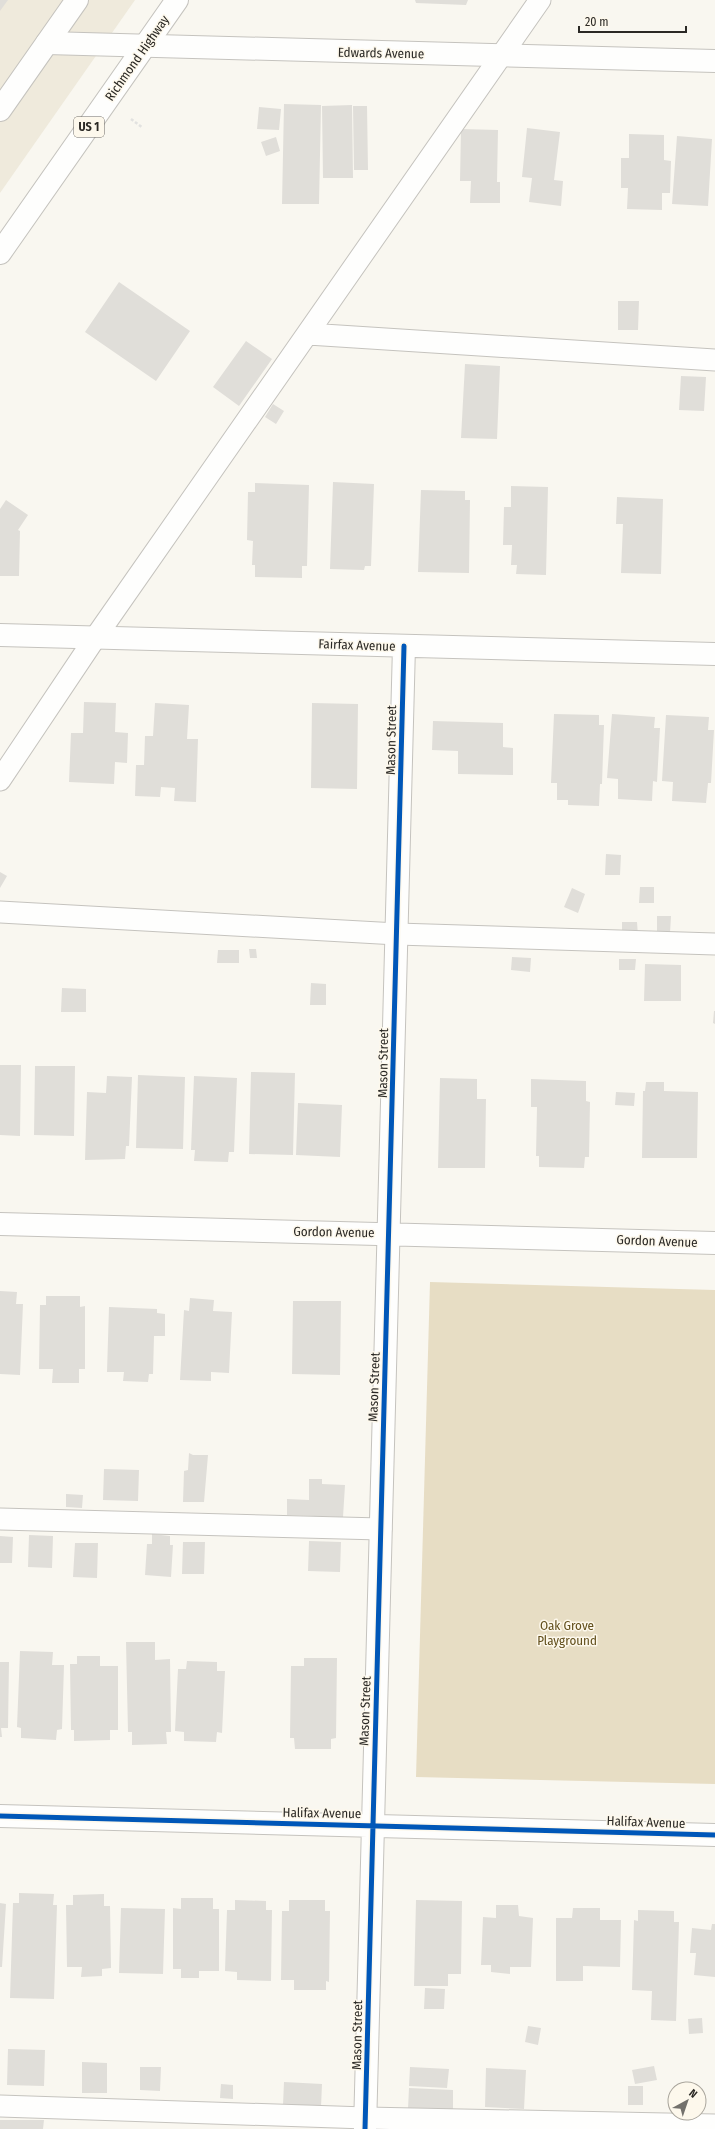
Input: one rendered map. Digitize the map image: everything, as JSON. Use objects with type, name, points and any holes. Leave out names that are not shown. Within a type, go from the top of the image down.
[{"type":"street","points":[[0,110],[77,0]]},
{"type":"street","name":"Richmond Highway","points":[[0,252],[146,47],[177,0]]},
{"type":"street","name":"Edwards Avenue","points":[[47,43],[146,47],[715,61]]},
{"type":"street","name":"Fairfax Avenue","points":[[0,635],[715,654]]},
{"type":"street","name":"Mason Street","points":[[365,2123],[390,1233],[404,646]]},
{"type":"street","name":"Gordon Avenue","points":[[0,1224],[390,1233],[715,1243]]},
{"type":"street","name":"Halifax Avenue","points":[[0,1816],[715,1834]]},
{"type":"lane","points":[[0,780],[95,638],[540,0]]},
{"type":"lane","points":[[308,334],[715,360]]},
{"type":"lane","points":[[0,912],[397,934],[715,944]]},
{"type":"lane","points":[[0,1519],[381,1529]]},
{"type":"lane","points":[[0,2106],[365,2123],[715,2125]]},
{"type":"path","points":[[128,117],[143,128]]},
{"type":"shaded area","points":[[0,0],[135,0],[0,193]]},
{"type":"green space","name":"Oak Grove Playground","points":[[430,1282],[715,1290],[715,1784],[416,1777]]},
{"type":"building","points":[[0,0],[8,0],[0,11]]},
{"type":"building","points":[[415,0],[468,0],[466,5],[416,3]]},
{"type":"building","points":[[284,104],[321,105],[319,204],[282,204]]},
{"type":"building","points":[[352,105],[353,178],[323,178],[322,106]]},
{"type":"building","points":[[353,106],[367,106],[368,170],[354,170]]},
{"type":"building","points":[[259,107],[281,109],[279,130],[257,129]]},
{"type":"building","points":[[527,128],[560,132],[554,180],[563,181],[561,206],[529,202],[532,178],[522,177]]},
{"type":"building","points":[[461,129],[498,130],[497,182],[500,182],[500,203],[470,203],[471,181],[460,181]]},
{"type":"building","points":[[629,134],[664,135],[664,160],[671,161],[670,193],[662,193],[662,210],[627,209],[628,188],[621,188],[621,158],[629,158]]},
{"type":"building","points":[[677,136],[712,139],[708,206],[672,204]]},
{"type":"building","points":[[276,137],[280,151],[266,156],[261,142]]},
{"type":"building","points":[[119,282],[190,331],[156,381],[85,332]]},
{"type":"building","points":[[618,301],[639,301],[638,330],[618,330]]},
{"type":"building","points":[[246,341],[272,359],[239,406],[213,387]]},
{"type":"building","points":[[465,364],[500,366],[497,439],[461,438]]},
{"type":"building","points":[[681,376],[706,377],[704,411],[679,410]]},
{"type":"building","points":[[273,404],[284,411],[276,424],[265,417]]},
{"type":"building","points":[[333,482],[374,484],[371,566],[365,566],[364,570],[330,569]]},
{"type":"building","points":[[255,483],[309,485],[307,566],[302,566],[302,578],[255,577],[255,565],[252,565],[253,541],[247,540],[248,492],[255,492]]},
{"type":"building","points":[[511,486],[548,487],[546,575],[516,574],[517,565],[511,565],[512,545],[503,545],[504,507],[511,507]]},
{"type":"building","points":[[421,490],[465,491],[465,500],[470,500],[469,573],[418,572]]},
{"type":"building","points":[[617,497],[663,499],[661,574],[621,573],[623,524],[616,524]]},
{"type":"building","points":[[6,500],[28,515],[18,530],[20,531],[19,576],[0,576],[0,509]]},
{"type":"building","points":[[84,702],[116,703],[115,732],[128,733],[127,763],[115,762],[114,784],[69,782],[71,733],[83,733]]},
{"type":"building","points":[[155,703],[189,705],[187,739],[198,739],[196,802],[174,801],[175,788],[161,787],[160,797],[135,796],[136,765],[144,765],[145,736],[153,736]]},
{"type":"building","points":[[312,703],[358,704],[357,789],[311,788]]},
{"type":"building","points":[[554,714],[599,715],[599,725],[604,725],[602,784],[600,784],[599,806],[568,805],[568,800],[557,800],[557,783],[551,783]]},
{"type":"building","points":[[612,714],[655,717],[654,728],[660,728],[657,782],[653,781],[652,801],[618,799],[618,779],[607,778]]},
{"type":"building","points":[[666,715],[709,717],[708,730],[714,730],[711,783],[708,783],[706,803],[672,801],[673,782],[662,781]]},
{"type":"building","points":[[433,721],[503,723],[503,747],[513,748],[513,775],[458,774],[458,751],[432,750]]},
{"type":"building","points":[[606,854],[621,855],[620,875],[605,875]]},
{"type":"building","points":[[0,872],[7,876],[0,888]]},
{"type":"building","points":[[640,887],[654,887],[654,903],[639,903]]},
{"type":"building","points":[[572,888],[585,894],[578,913],[564,907]]},
{"type":"building","points":[[657,916],[671,916],[670,933],[657,933]]},
{"type":"building","points":[[622,922],[637,922],[638,936],[622,935]]},
{"type":"building","points":[[249,949],[256,949],[257,958],[250,958]]},
{"type":"building","points":[[218,950],[239,950],[239,963],[217,963]]},
{"type":"building","points":[[512,957],[531,958],[530,972],[511,970]]},
{"type":"building","points":[[619,959],[636,959],[635,970],[619,970]]},
{"type":"building","points":[[645,964],[681,965],[681,1001],[644,1001]]},
{"type":"building","points":[[311,983],[326,984],[326,1005],[310,1005]]},
{"type":"building","points":[[62,988],[86,989],[86,1012],[61,1012]]},
{"type":"building","points":[[715,1011],[715,1024],[713,1023]]},
{"type":"building","points":[[0,1065],[21,1065],[20,1136],[0,1135]]},
{"type":"building","points":[[35,1066],[75,1066],[74,1136],[34,1135]]},
{"type":"building","points":[[251,1072],[295,1073],[293,1155],[249,1154]]},
{"type":"building","points":[[138,1075],[185,1077],[183,1149],[136,1148]]},
{"type":"building","points":[[107,1076],[132,1077],[129,1146],[126,1146],[125,1159],[85,1160],[87,1092],[106,1093]]},
{"type":"building","points":[[194,1076],[237,1078],[234,1152],[229,1152],[228,1162],[194,1161],[195,1150],[191,1150]]},
{"type":"building","points":[[440,1078],[477,1079],[477,1099],[486,1099],[485,1168],[438,1168]]},
{"type":"building","points":[[531,1079],[586,1081],[586,1101],[590,1102],[589,1157],[585,1157],[584,1168],[539,1167],[539,1156],[536,1156],[537,1107],[531,1107]]},
{"type":"building","points":[[646,1082],[664,1082],[664,1091],[698,1092],[697,1158],[642,1158],[643,1091],[645,1091]]},
{"type":"building","points":[[616,1092],[635,1093],[634,1106],[615,1105]]},
{"type":"building","points":[[298,1103],[342,1105],[340,1157],[296,1155]]},
{"type":"building","points":[[0,1291],[17,1292],[16,1304],[23,1304],[20,1375],[0,1374]]},
{"type":"building","points":[[46,1296],[80,1296],[80,1307],[85,1306],[85,1369],[79,1369],[79,1383],[52,1383],[53,1369],[39,1369],[40,1305],[46,1305]]},
{"type":"building","points":[[190,1298],[214,1300],[213,1311],[232,1312],[229,1373],[211,1372],[211,1381],[180,1380],[184,1310],[189,1311]]},
{"type":"building","points":[[293,1301],[341,1301],[340,1375],[292,1374]]},
{"type":"building","points":[[109,1307],[157,1309],[157,1313],[165,1314],[165,1336],[154,1336],[153,1374],[149,1374],[148,1382],[123,1381],[124,1372],[107,1372]]},
{"type":"building","points":[[189,1453],[193,1455],[208,1455],[204,1502],[183,1502],[184,1471],[188,1470]]},
{"type":"building","points":[[104,1469],[139,1470],[138,1501],[103,1500]]},
{"type":"building","points":[[309,1479],[322,1479],[322,1484],[345,1485],[343,1517],[287,1515],[287,1499],[309,1500]]},
{"type":"building","points":[[66,1494],[83,1495],[82,1508],[66,1507]]},
{"type":"building","points":[[152,1534],[170,1536],[170,1545],[173,1545],[171,1577],[145,1575],[147,1544],[152,1544]]},
{"type":"building","points":[[29,1535],[53,1536],[52,1568],[28,1567]]},
{"type":"building","points":[[0,1536],[13,1537],[12,1563],[0,1563]]},
{"type":"building","points":[[309,1541],[341,1542],[340,1572],[308,1571]]},
{"type":"building","points":[[183,1542],[205,1542],[204,1574],[182,1574]]},
{"type":"building","points":[[75,1543],[98,1543],[97,1578],[73,1577]]},
{"type":"building","points":[[126,1642],[155,1642],[155,1660],[170,1659],[171,1732],[166,1732],[167,1744],[132,1745],[132,1732],[128,1732]]},
{"type":"building","points":[[20,1651],[53,1652],[52,1665],[64,1665],[62,1729],[57,1730],[56,1740],[21,1738],[21,1728],[17,1727]]},
{"type":"building","points":[[77,1656],[100,1656],[100,1666],[118,1666],[118,1730],[110,1730],[110,1740],[74,1741],[74,1730],[71,1730],[70,1664],[77,1664]]},
{"type":"building","points":[[304,1658],[337,1658],[336,1738],[331,1739],[331,1749],[295,1749],[294,1738],[290,1738],[291,1666],[304,1666]]},
{"type":"building","points":[[187,1661],[217,1662],[217,1671],[225,1671],[222,1733],[217,1732],[216,1742],[184,1741],[184,1732],[175,1731],[178,1669],[186,1669]]},
{"type":"building","points":[[0,1662],[9,1662],[8,1728],[1,1728],[2,1737],[0,1737]]},
{"type":"building","points":[[19,1893],[54,1894],[53,1905],[57,1905],[54,1999],[10,1998],[13,1903],[19,1903]]},
{"type":"building","points":[[104,1894],[104,1906],[110,1906],[111,1968],[102,1969],[102,1976],[81,1977],[82,1967],[67,1967],[66,1905],[73,1905],[73,1895]]},
{"type":"building","points":[[181,1898],[213,1898],[213,1909],[219,1909],[219,1971],[199,1971],[199,1978],[181,1978],[181,1969],[173,1969],[173,1908],[181,1909]]},
{"type":"building","points":[[235,1900],[266,1901],[266,1910],[272,1910],[271,1981],[237,1980],[237,1972],[225,1971],[227,1910],[235,1910]]},
{"type":"building","points":[[289,1900],[325,1900],[325,1911],[330,1911],[329,1982],[326,1981],[326,1990],[294,1990],[294,1980],[281,1980],[282,1911],[289,1911]]},
{"type":"building","points":[[416,1900],[462,1901],[461,1974],[448,1974],[448,1986],[414,1986]]},
{"type":"building","points":[[0,1903],[6,1904],[2,1967],[0,1967]]},
{"type":"building","points":[[496,1905],[518,1905],[519,1916],[533,1918],[531,1967],[510,1967],[510,1974],[491,1972],[491,1965],[481,1965],[483,1917],[496,1918]]},
{"type":"building","points":[[121,1908],[165,1909],[163,1974],[119,1973]]},
{"type":"building","points":[[573,1908],[600,1908],[600,1920],[621,1920],[620,1967],[583,1966],[583,1981],[556,1981],[556,1918],[572,1918]]},
{"type":"building","points":[[638,1910],[674,1911],[674,1922],[679,1922],[676,2021],[651,2020],[652,1991],[632,1990],[634,1920],[638,1921]]},
{"type":"building","points":[[712,1924],[715,1924],[715,1977],[694,1975],[696,1953],[690,1953],[692,1928],[711,1930]]},
{"type":"building","points":[[425,1988],[445,1989],[444,2009],[424,2009]]},
{"type":"building","points":[[702,2018],[703,2033],[689,2034],[688,2019]]},
{"type":"building","points":[[528,2026],[541,2028],[538,2045],[525,2042]]},
{"type":"building","points":[[8,2049],[45,2050],[44,2086],[7,2085]]},
{"type":"building","points":[[82,2062],[107,2063],[107,2093],[82,2093]]},
{"type":"building","points":[[654,2066],[657,2080],[635,2084],[632,2070]]},
{"type":"building","points":[[140,2067],[161,2067],[160,2091],[140,2090]]},
{"type":"building","points":[[410,2067],[449,2069],[447,2088],[409,2086]]},
{"type":"building","points":[[486,2068],[526,2070],[524,2109],[485,2107]]},
{"type":"building","points":[[284,2082],[322,2084],[321,2107],[283,2105]]},
{"type":"building","points":[[221,2084],[233,2085],[233,2099],[220,2098]]},
{"type":"building","points":[[628,2086],[643,2086],[643,2105],[628,2105]]},
{"type":"building","points":[[409,2088],[453,2090],[453,2111],[408,2109]]},
{"type":"building","points":[[0,2120],[44,2120],[43,2129],[0,2129]]},
{"type":"cycle path","points":[[365,2129],[404,646]]},
{"type":"cycle path","points":[[0,1816],[715,1835]]}]
